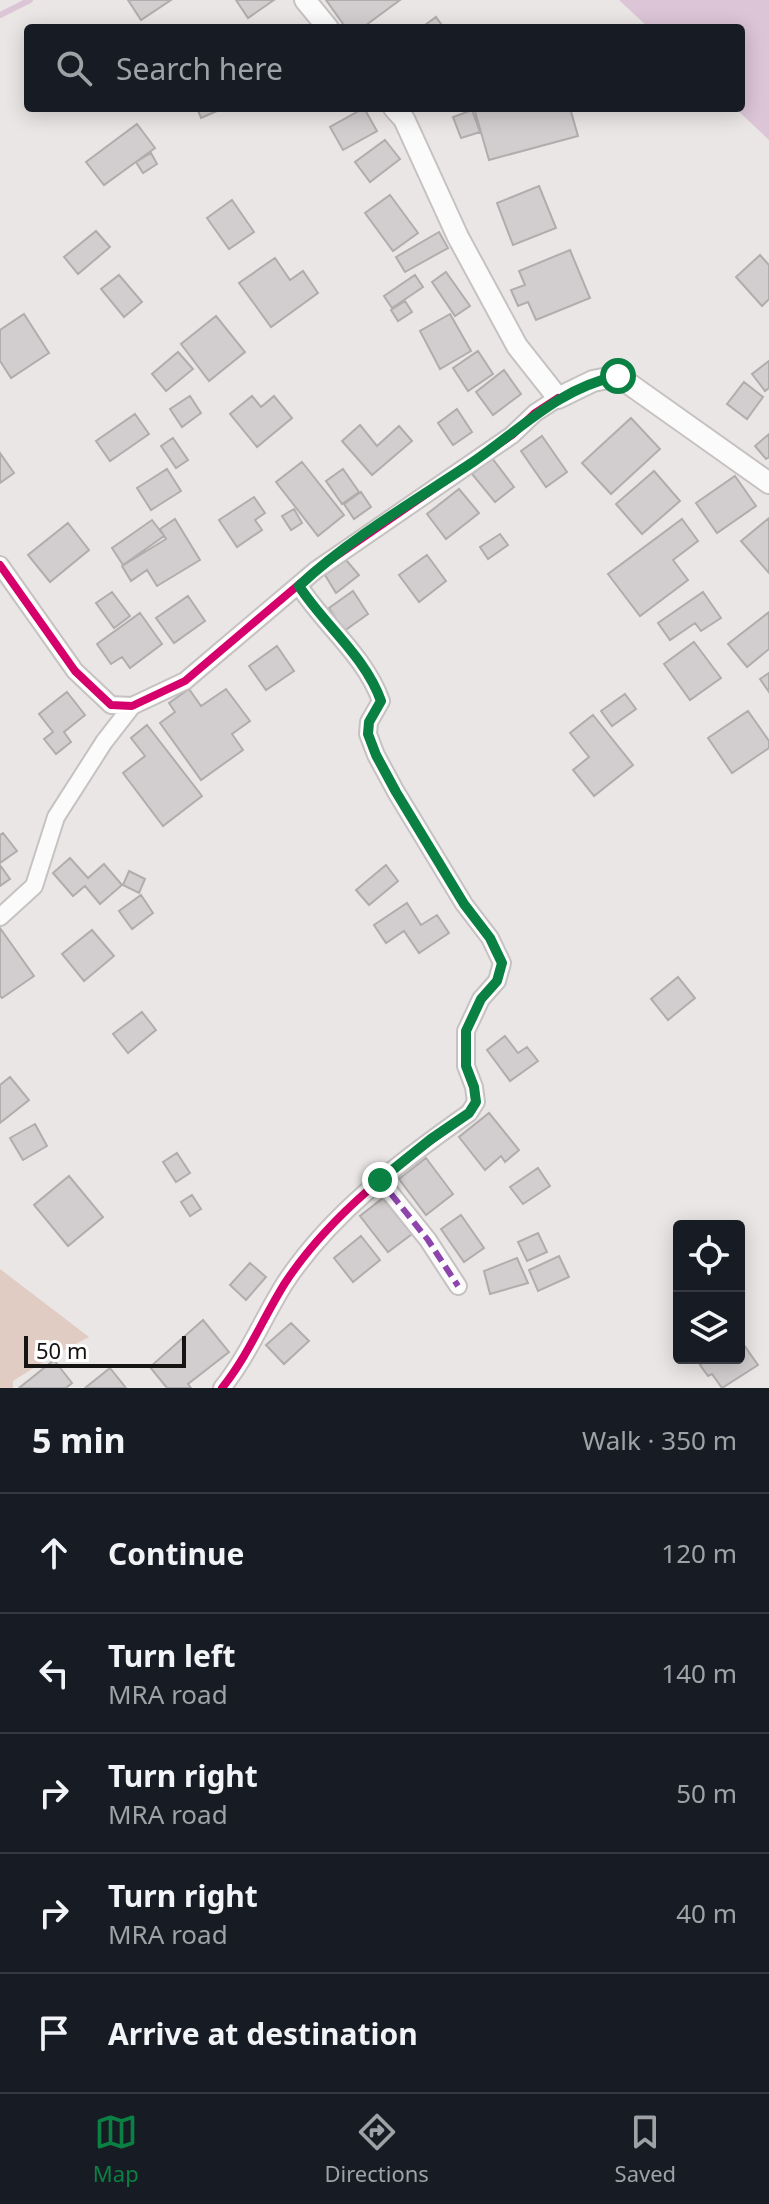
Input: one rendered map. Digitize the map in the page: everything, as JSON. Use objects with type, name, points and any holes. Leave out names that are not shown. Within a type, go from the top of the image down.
[{"type":"street","points":[[305,0],[325,24]]},
{"type":"street","points":[[398,112],[404,119],[458,237],[517,346],[558,398]]},
{"type":"street","points":[[0,565],[75,671],[111,705],[132,706],[185,681],[316,570],[512,435],[535,413],[593,381],[618,376],[769,483]]},
{"type":"street","points":[[222,1388],[240,1366],[286,1283],[317,1241],[380,1180],[469,1113],[476,1102],[466,1066],[466,1031],[481,999],[497,981],[502,963],[490,938],[464,904],[376,755],[368,734],[369,722],[381,701],[375,684],[299,586]]},
{"type":"street","points":[[0,917],[34,886],[56,817],[104,742],[132,706]]},
{"type":"street","points":[[380,1180],[428,1240],[458,1286]]},
{"type":"shaded area","points":[[619,0],[769,0],[769,140],[739,112],[745,112],[745,24],[645,24]]},
{"type":"shaded area","points":[[0,1269],[89,1337],[13,1381],[13,1388],[0,1388]]},
{"type":"building","points":[[128,0],[171,0],[141,20]]},
{"type":"building","points":[[236,0],[274,0],[248,18]]},
{"type":"building","points":[[326,0],[400,0],[367,24],[343,24]]},
{"type":"building","points":[[436,17],[441,24],[426,24]]},
{"type":"building","points":[[199,112],[215,112],[201,118]]},
{"type":"building","points":[[357,112],[366,112],[377,131],[343,150],[330,127]]},
{"type":"building","points":[[473,112],[480,132],[461,138],[453,117]]},
{"type":"building","points":[[475,112],[571,112],[578,136],[489,160]]},
{"type":"building","points":[[137,124],[155,148],[104,185],[86,162]]},
{"type":"building","points":[[385,140],[400,159],[370,182],[355,162]]},
{"type":"building","points":[[151,153],[157,164],[143,173],[136,162]]},
{"type":"building","points":[[539,186],[556,228],[513,245],[497,203]]},
{"type":"building","points":[[390,195],[418,233],[393,251],[365,213]]},
{"type":"building","points":[[232,200],[254,232],[229,249],[207,218]]},
{"type":"building","points":[[96,231],[110,247],[78,274],[64,257]]},
{"type":"building","points":[[439,232],[448,248],[405,272],[396,257]]},
{"type":"building","points":[[570,250],[590,298],[536,320],[528,302],[518,306],[511,290],[525,285],[519,271]]},
{"type":"building","points":[[760,255],[769,265],[769,299],[762,306],[736,277]]},
{"type":"building","points":[[275,258],[290,280],[303,271],[318,293],[271,327],[239,283]]},
{"type":"building","points":[[446,272],[470,306],[455,316],[432,282]]},
{"type":"building","points":[[119,275],[142,302],[124,317],[101,289]]},
{"type":"building","points":[[415,275],[423,287],[392,308],[384,296]]},
{"type":"building","points":[[405,301],[412,312],[398,321],[391,310]]},
{"type":"building","points":[[24,314],[49,353],[11,378],[0,361],[0,330]]},
{"type":"building","points":[[450,314],[471,351],[440,369],[420,331]]},
{"type":"building","points":[[216,316],[245,352],[209,381],[181,344]]},
{"type":"building","points":[[478,351],[493,374],[468,391],[453,368]]},
{"type":"building","points":[[178,352],[193,369],[166,391],[152,374]]},
{"type":"building","points":[[769,361],[769,388],[765,391],[752,374]]},
{"type":"building","points":[[504,370],[521,394],[493,415],[476,392]]},
{"type":"building","points":[[744,382],[763,397],[747,419],[727,404]]},
{"type":"building","points":[[190,396],[201,413],[182,427],[170,409]]},
{"type":"building","points":[[252,396],[261,407],[274,396],[292,418],[257,447],[230,414]]},
{"type":"building","points":[[457,409],[472,432],[453,445],[438,423]]},
{"type":"building","points":[[135,414],[149,434],[110,461],[96,441]]},
{"type":"building","points":[[631,418],[660,449],[611,494],[582,463]]},
{"type":"building","points":[[360,425],[377,446],[399,426],[412,441],[372,475],[342,441]]},
{"type":"building","points":[[769,434],[769,457],[766,459],[755,446]]},
{"type":"building","points":[[542,436],[567,472],[546,487],[521,451]]},
{"type":"building","points":[[173,438],[188,460],[176,468],[161,446]]},
{"type":"building","points":[[0,453],[14,473],[0,483]]},
{"type":"building","points":[[492,458],[514,487],[495,502],[472,474]]},
{"type":"building","points":[[302,462],[344,515],[318,536],[276,482]]},
{"type":"building","points":[[167,469],[181,491],[151,510],[137,488]]},
{"type":"building","points":[[343,469],[359,492],[342,504],[326,481]]},
{"type":"building","points":[[654,471],[680,501],[642,534],[616,504]]},
{"type":"building","points":[[735,476],[756,506],[717,533],[696,503]]},
{"type":"building","points":[[459,489],[479,513],[446,539],[427,514]]},
{"type":"building","points":[[361,492],[371,507],[354,519],[344,504]]},
{"type":"building","points":[[254,497],[265,513],[255,520],[262,530],[237,547],[219,520]]},
{"type":"building","points":[[294,509],[302,523],[291,530],[282,516]]},
{"type":"building","points":[[769,518],[769,573],[741,541]]},
{"type":"building","points":[[175,519],[200,560],[157,586],[147,570],[131,581],[122,566],[166,539],[160,529]]},
{"type":"building","points":[[682,519],[698,541],[673,560],[688,580],[640,616],[608,574]]},
{"type":"building","points":[[152,520],[164,536],[123,565],[112,548]]},
{"type":"building","points":[[68,523],[89,550],[50,582],[28,555]]},
{"type":"building","points":[[500,534],[508,545],[488,559],[480,547]]},
{"type":"building","points":[[427,555],[446,581],[419,602],[399,575]]},
{"type":"building","points":[[346,560],[359,575],[336,593],[325,575]]},
{"type":"building","points":[[353,591],[368,614],[344,631],[329,608]]},
{"type":"building","points":[[112,592],[130,616],[114,628],[96,603]]},
{"type":"building","points":[[703,592],[721,618],[701,631],[695,623],[670,640],[658,623]]},
{"type":"building","points":[[188,596],[205,621],[174,643],[156,618]]},
{"type":"building","points":[[769,612],[769,649],[747,667],[728,644]]},
{"type":"building","points":[[140,613],[162,644],[130,668],[122,657],[111,664],[97,644]]},
{"type":"building","points":[[694,642],[721,678],[690,700],[664,664]]},
{"type":"building","points":[[277,646],[294,671],[266,690],[249,666]]},
{"type":"building","points":[[769,673],[769,692],[760,679]]},
{"type":"building","points":[[189,689],[201,706],[226,689],[250,721],[232,734],[243,750],[201,780],[160,723],[175,712],[169,703]]},
{"type":"building","points":[[67,692],[85,715],[64,732],[71,742],[56,754],[44,739],[53,732],[39,714]]},
{"type":"building","points":[[625,694],[636,709],[612,726],[601,711]]},
{"type":"building","points":[[748,711],[769,741],[769,748],[732,773],[708,738]]},
{"type":"building","points":[[593,715],[633,765],[594,796],[573,770],[589,757],[570,733]]},
{"type":"building","points":[[147,725],[202,796],[163,826],[123,773],[145,756],[131,738]]},
{"type":"building","points":[[3,833],[17,851],[0,863],[0,835]]},
{"type":"building","points":[[70,858],[88,878],[104,864],[122,885],[100,904],[85,886],[73,896],[53,873]]},
{"type":"building","points":[[0,865],[10,879],[0,886]]},
{"type":"building","points":[[386,865],[398,881],[369,905],[356,890]]},
{"type":"building","points":[[129,871],[145,879],[139,893],[123,885]]},
{"type":"building","points":[[141,895],[153,913],[132,929],[119,911]]},
{"type":"building","points":[[407,903],[421,925],[437,915],[449,933],[419,953],[404,931],[386,943],[374,925]]},
{"type":"building","points":[[0,928],[34,976],[2,998],[0,996]]},
{"type":"building","points":[[92,930],[114,956],[84,981],[62,954]]},
{"type":"building","points":[[678,977],[695,998],[668,1020],[651,999]]},
{"type":"building","points":[[142,1012],[156,1030],[128,1053],[113,1034]]},
{"type":"building","points":[[505,1036],[518,1053],[527,1047],[538,1061],[510,1081],[487,1050]]},
{"type":"building","points":[[10,1077],[29,1100],[0,1123],[0,1085]]},
{"type":"building","points":[[489,1113],[519,1150],[505,1162],[501,1156],[485,1170],[459,1137]]},
{"type":"building","points":[[35,1124],[47,1146],[23,1160],[10,1138]]},
{"type":"building","points":[[177,1153],[190,1173],[176,1182],[163,1162]]},
{"type":"building","points":[[426,1158],[453,1194],[426,1215],[399,1179]]},
{"type":"building","points":[[538,1168],[550,1186],[523,1204],[510,1187]]},
{"type":"building","points":[[69,1176],[103,1217],[68,1246],[34,1205]]},
{"type":"building","points":[[192,1195],[201,1209],[190,1216],[181,1202]]},
{"type":"building","points":[[383,1198],[412,1234],[388,1252],[360,1216]]},
{"type":"building","points":[[461,1215],[484,1248],[464,1262],[441,1229]]},
{"type":"building","points":[[538,1233],[547,1252],[527,1261],[518,1242]]},
{"type":"building","points":[[361,1236],[380,1260],[353,1282],[334,1258]]},
{"type":"building","points":[[559,1256],[569,1277],[538,1291],[529,1270]]},
{"type":"building","points":[[517,1258],[528,1283],[490,1294],[484,1271]]},
{"type":"building","points":[[250,1263],[266,1277],[246,1300],[230,1285]]},
{"type":"building","points":[[203,1320],[229,1352],[188,1384],[191,1388],[167,1388],[150,1367]]},
{"type":"building","points":[[291,1323],[309,1341],[284,1364],[266,1345]]},
{"type":"building","points":[[745,1347],[758,1365],[722,1388],[712,1374],[708,1376],[700,1365],[745,1364]]},
{"type":"building","points":[[54,1360],[72,1383],[66,1388],[19,1388]]},
{"type":"building","points":[[110,1368],[126,1388],[85,1388]]},
{"type":"waterway","points":[[0,15],[30,0]]},
{"type":"marked path","points":[[380,1180],[428,1240],[458,1286]]},
{"type":"cycle path","points":[[0,565],[75,671],[111,705],[132,706],[185,681],[316,570],[512,435],[535,413],[558,398]]},
{"type":"cycle path","points":[[222,1388],[240,1363],[285,1283],[324,1234],[393,1169],[469,1113],[476,1102],[466,1066],[466,1031],[481,999],[497,981],[502,963],[490,938],[464,904],[376,755],[368,734],[369,722],[381,701],[374,685],[355,655],[299,586]]},
{"type":"route","points":[[380,1180],[469,1113],[476,1102],[466,1066],[466,1031],[481,999],[497,981],[502,963],[490,938],[464,904],[376,755],[368,734],[369,722],[381,701],[375,684],[299,586],[316,570],[397,512],[512,435],[535,413],[593,381],[618,376]]}]
